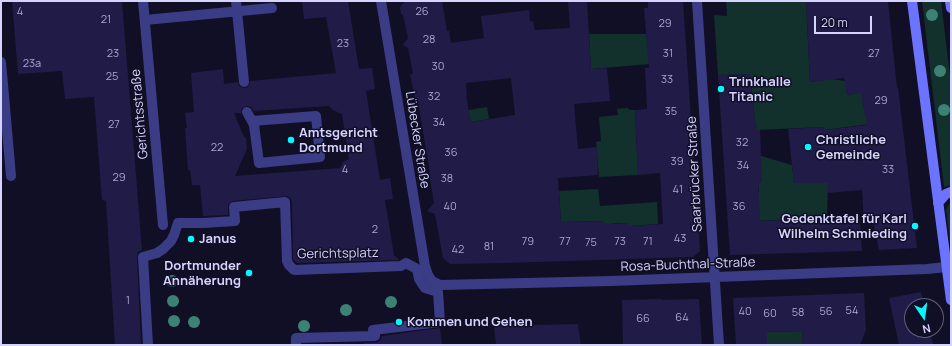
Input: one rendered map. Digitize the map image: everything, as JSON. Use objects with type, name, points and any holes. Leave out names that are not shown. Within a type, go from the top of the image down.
[{"type":"main road","points":[[912,1],[951,300]]},
{"type":"main road","points":[[950,1],[951,8]]},
{"type":"main road","points":[[938,203],[946,194],[951,192]]},
{"type":"street","name":"Gerichtsstraße","points":[[143,1],[162,225]]},
{"type":"street","name":"Lübecker Straße","points":[[381,1],[425,266],[432,281]]},
{"type":"street","name":"Saarbrücker Straße","points":[[697,1],[719,345]]},
{"type":"street","points":[[145,20],[237,6],[272,8]]},
{"type":"street","points":[[237,6],[244,82]]},
{"type":"street","points":[[1,62],[11,176]]},
{"type":"street","points":[[249,116],[316,116],[320,157],[259,163],[254,125],[249,116]]},
{"type":"street","name":"Gerichtsplatz","points":[[148,345],[142,257],[157,253],[163,249],[171,241],[178,223],[235,221],[234,207],[285,202],[287,261],[294,270],[401,266],[406,263],[416,268],[419,279],[425,288],[438,292],[440,322],[372,330],[373,332],[375,331],[375,336],[296,338],[296,345]]},
{"type":"street","name":"Rosa-Buchthal-Straße","points":[[432,281],[440,285],[450,286],[927,269],[946,267]]},
{"type":"green space","points":[[726,1],[806,1],[810,82],[832,79],[845,81],[847,95],[858,93],[866,88],[862,99],[865,113],[870,124],[824,130],[824,127],[756,130],[750,74],[718,75],[714,15],[727,16]]},
{"type":"green space","points":[[922,1],[941,1],[951,83],[951,185],[944,187]]},
{"type":"green space","points":[[589,34],[646,34],[646,37],[648,37],[650,64],[591,69]]},
{"type":"green space","points":[[487,107],[489,119],[471,122],[456,112]]},
{"type":"green space","points":[[628,108],[629,110],[635,110],[638,175],[599,177],[596,142],[601,141],[599,117],[618,115],[617,109]]},
{"type":"green space","points":[[758,155],[792,165],[794,183],[828,183],[827,217],[813,215],[813,219],[752,221],[750,193],[759,193],[758,183],[762,183]]},
{"type":"green space","points":[[598,189],[600,206],[657,202],[658,224],[629,226],[629,223],[615,223],[604,226],[603,221],[561,222],[559,191]]},
{"type":"green space","points":[[951,202],[951,251],[946,210]]},
{"type":"green space","points":[[802,331],[803,345],[767,345],[767,332]]},
{"type":"building","points":[[12,1],[122,1],[142,250],[138,252],[137,257],[141,345],[115,345],[106,201],[102,200],[94,97],[65,99],[62,71],[18,74]]},
{"type":"building","points":[[302,1],[348,1],[359,69],[372,68],[375,89],[366,91],[380,180],[390,178],[393,199],[385,200],[394,255],[399,260],[297,263],[293,259],[292,202],[287,196],[233,201],[228,205],[228,215],[203,216],[200,185],[192,185],[190,170],[188,170],[185,128],[187,128],[185,113],[194,112],[191,73],[223,69],[224,84],[238,82],[239,86],[244,88],[248,87],[250,81],[336,73],[326,17],[304,19]],"holes":[[[247,106],[251,107],[254,111],[329,106],[333,110],[342,114],[349,159],[343,162],[340,168],[235,176],[247,149],[246,138],[244,137],[234,113],[241,113],[242,108]]]},
{"type":"building","points":[[405,1],[442,1],[447,31],[449,31],[451,43],[484,38],[481,16],[529,10],[530,21],[533,21],[535,30],[570,28],[568,1],[587,1],[591,69],[607,68],[610,101],[574,104],[578,149],[597,147],[598,175],[558,178],[561,222],[604,221],[604,224],[629,223],[629,226],[663,224],[660,173],[638,175],[635,110],[647,109],[645,68],[649,68],[644,8],[648,8],[648,1],[683,1],[700,251],[693,257],[450,264],[443,258],[435,214],[427,211],[434,203],[430,172],[418,102],[416,102],[410,75],[413,73],[408,48],[403,45],[408,38],[400,7]],"holes":[[[511,78],[515,115],[471,122],[467,101],[466,83]]]},
{"type":"building","points":[[806,1],[888,1],[897,88],[917,248],[879,250],[873,221],[864,223],[862,190],[828,193],[828,183],[794,183],[788,129],[824,127],[824,130],[867,125],[861,93],[847,95],[844,78],[810,82]]},
{"type":"building","points":[[750,74],[756,130],[760,130],[762,183],[758,183],[760,221],[813,219],[813,215],[827,217],[827,224],[860,222],[862,251],[730,255],[718,75]]},
{"type":"building","points":[[921,292],[922,298],[904,298],[904,338],[932,338],[933,345],[899,345],[889,298]]},
{"type":"building","points":[[864,293],[866,330],[860,345],[803,345],[802,331],[767,332],[767,345],[736,345],[733,298]]},
{"type":"building","points":[[699,299],[702,345],[623,345],[622,300]]},
{"type":"building","points":[[578,324],[581,345],[496,345],[494,326]]},
{"type":"building","points":[[440,328],[442,345],[364,345],[364,343],[378,342],[382,336]]},
{"type":"place","name":"Trinkhalle Titanic","points":[[721,89]]},
{"type":"place","name":"Amtsgericht Dortmund","points":[[291,140]]},
{"type":"place","name":"Christliche Gemeinde","points":[[808,147]]},
{"type":"place","name":"Gedenktafel für Karl Wilhelm Schmieding","points":[[915,226]]},
{"type":"place","name":"Janus","points":[[191,239]]},
{"type":"place","name":"Dortmunder Annäherung","points":[[249,273]]},
{"type":"place","name":"Kommen und Gehen","points":[[399,322]]}]
